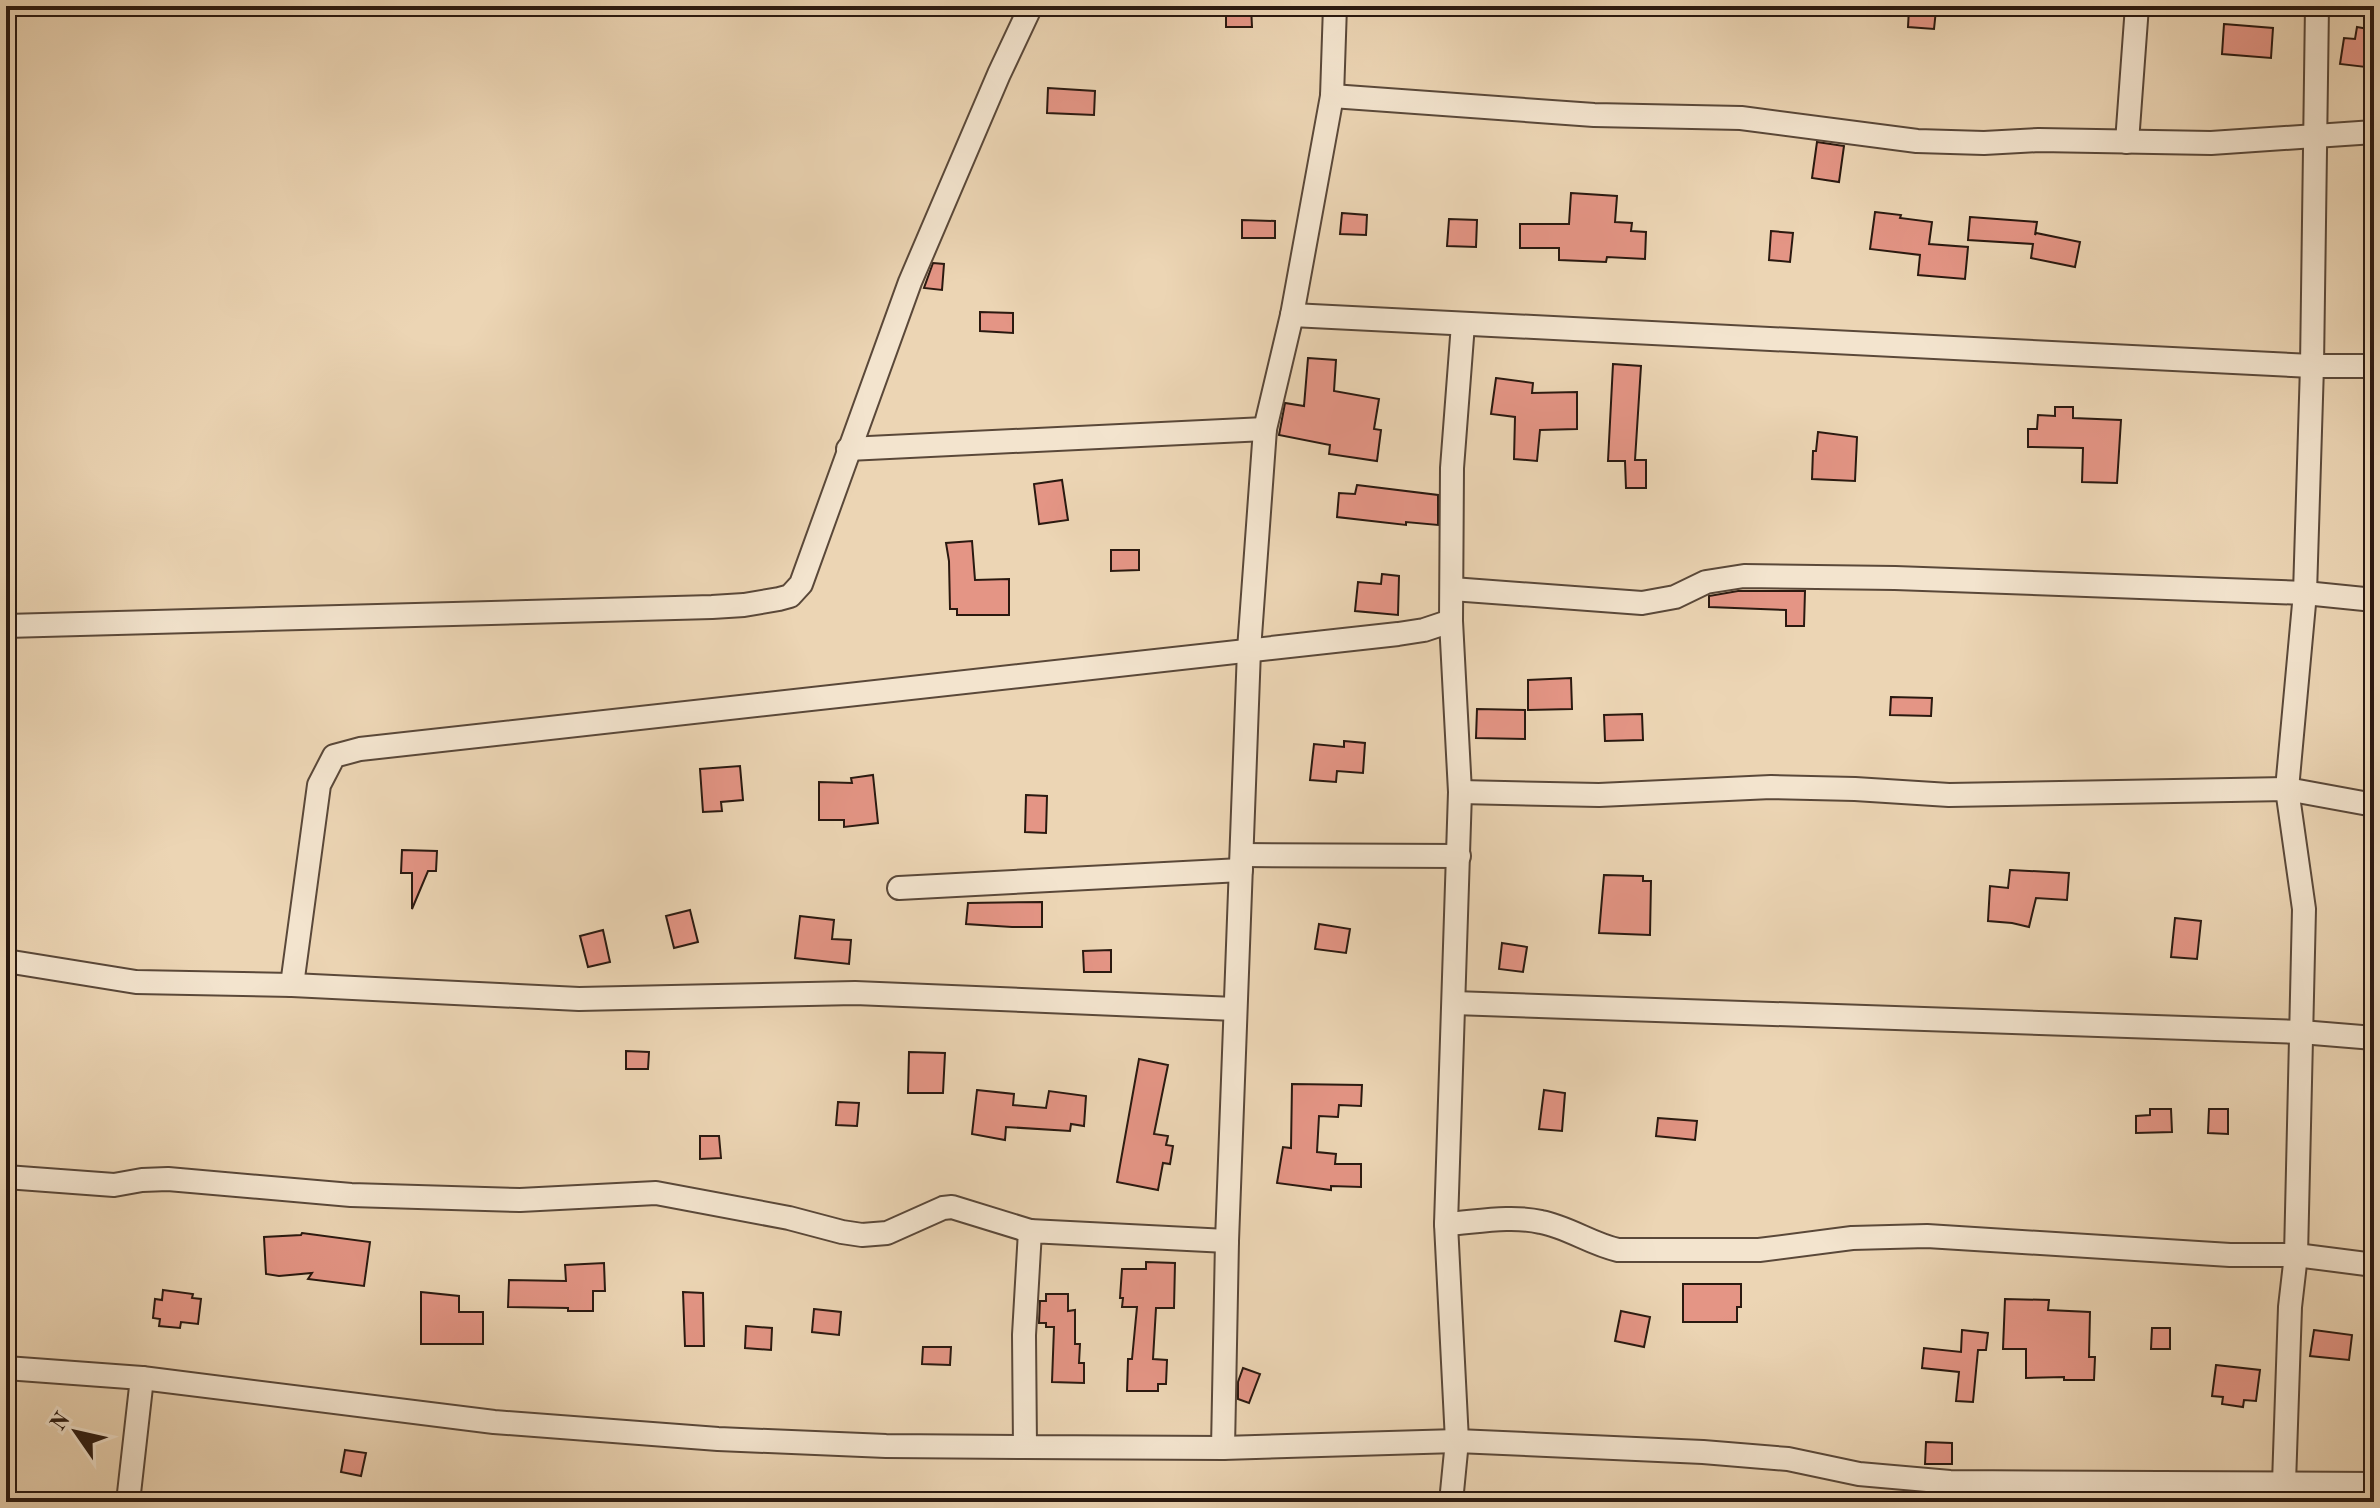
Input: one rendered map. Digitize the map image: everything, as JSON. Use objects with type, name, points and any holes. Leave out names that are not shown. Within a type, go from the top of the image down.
[{"type":"street","points":[[6,626],[712,607],[744,605],[790,596],[801,584],[910,282],[1031,6]]},
{"type":"street","points":[[1223,1448],[1227,1241],[1249,650],[1265,429],[1292,315],[1332,96],[1335,6]]},
{"type":"street","points":[[2127,142],[2137,6]]},
{"type":"street","points":[[2285,1492],[2290,1307],[2296,1255],[2304,909],[2287,789],[2305,593],[2317,6]]},
{"type":"street","points":[[1332,96],[1594,115],[1741,118],[1917,141],[2211,143],[2374,132]]},
{"type":"street","points":[[1292,315],[2312,366],[2374,366]]},
{"type":"street","points":[[1451,1502],[1457,1441],[1446,1224],[1460,792],[1451,621],[1452,468],[1463,324]]},
{"type":"street","points":[[848,449],[1265,429]]},
{"type":"street","points":[[1452,589],[1642,603],[1675,597],[1706,582],[1744,576],[1895,578],[2305,593],[2374,600]]},
{"type":"street","points":[[292,985],[319,785],[334,756],[360,749],[1398,634],[1451,621]]},
{"type":"street","points":[[1460,792],[1599,795],[1771,787],[1949,795],[2287,789],[2374,805]]},
{"type":"street","points":[[899,888],[1241,862],[1459,856]]},
{"type":"street","points":[[6,961],[136,982],[292,985],[579,999],[855,993],[1235,1009]]},
{"type":"street","points":[[1454,1003],[2301,1032],[2374,1038]]},
{"type":"street","points":[[6,1177],[114,1185],[168,1179],[351,1195],[520,1200],[656,1193],[862,1235],[887,1233],[943,1208],[952,1207],[1030,1231],[1227,1241]]},
{"type":"street","points":[[1446,1224],[1522,1219],[1541,1221],[1597,1245],[1618,1250],[1759,1250],[1852,1238],[1927,1236],[2230,1255],[2296,1255],[2374,1265]]},
{"type":"street","points":[[1025,1447],[1024,1335],[1030,1231]]},
{"type":"street","points":[[6,1368],[142,1378],[509,1423],[718,1439],[855,1445],[1223,1448],[1457,1441],[1788,1459],[1859,1474],[1950,1482],[2285,1492],[2374,1484]]},
{"type":"street","points":[[128,1502],[142,1378]]},
{"type":"building","points":[[1226,6],[1251,6],[1252,27],[1226,27]]},
{"type":"building","points":[[1909,8],[1936,10],[1934,29],[1908,27]]},
{"type":"building","points":[[2224,24],[2273,28],[2271,58],[2222,54]]},
{"type":"building","points":[[2357,27],[2374,30],[2374,68],[2340,64],[2344,38],[2355,39]]},
{"type":"building","points":[[1048,88],[1095,91],[1094,115],[1047,113]]},
{"type":"building","points":[[1817,142],[1844,146],[1839,182],[1812,178]]},
{"type":"building","points":[[1571,193],[1617,196],[1615,222],[1632,223],[1631,231],[1646,232],[1645,259],[1607,257],[1606,262],[1559,260],[1559,248],[1520,248],[1520,224],[1569,224]]},
{"type":"building","points":[[1875,212],[1932,222],[1929,244],[1968,247],[1965,279],[1918,275],[1920,255],[1870,249]]},
{"type":"building","points":[[1342,213],[1367,215],[1366,235],[1340,234]]},
{"type":"building","points":[[1970,217],[2037,222],[2035,235],[2080,242],[2075,267],[2031,258],[2033,244],[1968,240]]},
{"type":"building","points":[[1449,219],[1477,220],[1476,247],[1447,246]]},
{"type":"building","points":[[1242,220],[1275,221],[1275,238],[1242,238]]},
{"type":"building","points":[[1771,231],[1793,233],[1790,262],[1769,260]]},
{"type":"building","points":[[933,263],[944,264],[942,290],[924,288]]},
{"type":"building","points":[[980,312],[1013,313],[1013,333],[980,331]]},
{"type":"building","points":[[1308,358],[1336,360],[1334,391],[1379,399],[1374,429],[1381,430],[1377,461],[1329,454],[1330,445],[1279,435],[1285,403],[1304,406]]},
{"type":"building","points":[[1613,364],[1641,366],[1635,460],[1646,460],[1646,488],[1626,488],[1625,461],[1608,461]]},
{"type":"building","points":[[1496,378],[1533,383],[1532,393],[1577,392],[1577,429],[1540,430],[1537,461],[1514,459],[1515,417],[1491,414]]},
{"type":"building","points":[[2055,407],[2073,407],[2073,418],[2121,420],[2117,483],[2082,482],[2083,448],[2028,447],[2028,429],[2037,429],[2038,415],[2055,416]]},
{"type":"building","points":[[1818,432],[1857,437],[1855,481],[1812,479],[1813,451],[1816,451]]},
{"type":"building","points":[[1062,480],[1068,520],[1039,524],[1034,484]]},
{"type":"building","points":[[1357,485],[1438,495],[1438,525],[1406,522],[1406,525],[1337,517],[1339,493],[1355,494]]},
{"type":"building","points":[[972,541],[975,580],[1009,579],[1009,615],[957,615],[957,609],[950,609],[946,543]]},
{"type":"building","points":[[1111,550],[1139,550],[1139,570],[1111,571]]},
{"type":"building","points":[[1382,574],[1399,576],[1398,615],[1355,611],[1358,582],[1381,584]]},
{"type":"building","points":[[1738,591],[1805,591],[1804,626],[1786,626],[1786,610],[1709,607],[1709,596]]},
{"type":"building","points":[[1571,678],[1572,709],[1528,710],[1528,680]]},
{"type":"building","points":[[1891,697],[1932,698],[1931,716],[1890,715]]},
{"type":"building","points":[[1477,709],[1525,710],[1525,739],[1476,738]]},
{"type":"building","points":[[1642,714],[1643,740],[1605,741],[1604,715]]},
{"type":"building","points":[[1344,741],[1365,743],[1363,773],[1337,771],[1336,782],[1310,780],[1314,744],[1344,747]]},
{"type":"building","points":[[740,766],[743,800],[721,802],[722,811],[703,812],[700,769]]},
{"type":"building","points":[[873,775],[878,823],[844,827],[844,820],[819,820],[819,782],[852,783],[851,778]]},
{"type":"building","points":[[1026,795],[1047,796],[1046,833],[1025,832]]},
{"type":"building","points":[[402,850],[437,851],[436,871],[428,871],[412,909],[412,873],[401,873]]},
{"type":"building","points":[[2010,870],[2069,873],[2067,900],[2036,898],[2029,927],[1988,921],[1990,886],[2008,888]]},
{"type":"building","points":[[1604,875],[1643,876],[1643,881],[1651,881],[1650,935],[1599,933]]},
{"type":"building","points":[[1042,902],[1042,927],[966,924],[968,903]]},
{"type":"building","points":[[690,910],[698,942],[674,948],[666,916]]},
{"type":"building","points":[[800,916],[834,920],[832,939],[851,940],[849,964],[795,958]]},
{"type":"building","points":[[2175,918],[2201,921],[2197,959],[2171,957]]},
{"type":"building","points":[[1319,924],[1350,929],[1346,953],[1315,949]]},
{"type":"building","points":[[603,930],[610,962],[588,967],[580,936]]},
{"type":"building","points":[[1502,943],[1527,947],[1523,972],[1499,969]]},
{"type":"building","points":[[1111,950],[1111,972],[1084,972],[1083,951]]},
{"type":"building","points":[[626,1051],[649,1052],[648,1069],[626,1069]]},
{"type":"building","points":[[909,1052],[945,1053],[943,1093],[908,1093]]},
{"type":"building","points":[[1139,1059],[1168,1065],[1154,1134],[1168,1136],[1166,1145],[1173,1146],[1170,1164],[1163,1163],[1158,1190],[1117,1182]]},
{"type":"building","points":[[1292,1084],[1362,1085],[1361,1106],[1339,1105],[1338,1117],[1319,1116],[1317,1152],[1336,1154],[1335,1164],[1361,1164],[1361,1187],[1331,1186],[1331,1190],[1277,1183],[1283,1147],[1291,1148]]},
{"type":"building","points":[[977,1090],[1014,1094],[1013,1105],[1046,1108],[1049,1091],[1086,1096],[1084,1126],[1071,1124],[1070,1131],[1006,1127],[1005,1140],[972,1134]]},
{"type":"building","points":[[1544,1090],[1565,1093],[1562,1131],[1539,1129]]},
{"type":"building","points":[[838,1102],[859,1103],[857,1126],[836,1125]]},
{"type":"building","points":[[2150,1109],[2171,1109],[2172,1132],[2136,1133],[2136,1116],[2150,1115]]},
{"type":"building","points":[[2209,1109],[2228,1109],[2228,1134],[2208,1133]]},
{"type":"building","points":[[1658,1118],[1697,1121],[1695,1140],[1656,1136]]},
{"type":"building","points":[[700,1136],[719,1136],[721,1158],[700,1159]]},
{"type":"building","points":[[302,1233],[370,1242],[364,1286],[308,1279],[312,1273],[266,1274],[264,1237]]},
{"type":"building","points":[[1146,1262],[1175,1263],[1174,1308],[1156,1308],[1153,1359],[1167,1360],[1166,1384],[1158,1384],[1158,1391],[1127,1391],[1128,1359],[1132,1359],[1137,1307],[1122,1307],[1122,1269],[1146,1269]]},
{"type":"building","points":[[604,1263],[605,1291],[593,1291],[593,1311],[508,1307],[509,1280],[566,1281],[565,1265]]},
{"type":"building","points":[[1683,1284],[1741,1284],[1741,1307],[1737,1307],[1737,1322],[1683,1322]]},
{"type":"building","points":[[163,1290],[193,1294],[192,1298],[201,1299],[198,1324],[181,1322],[180,1328],[159,1326],[160,1319],[153,1318],[155,1299],[162,1300]]},
{"type":"building","points":[[421,1292],[459,1296],[459,1312],[483,1312],[483,1344],[421,1344]]},
{"type":"building","points":[[683,1292],[703,1293],[704,1346],[685,1346]]},
{"type":"building","points":[[1046,1294],[1068,1294],[1068,1311],[1075,1310],[1075,1344],[1080,1344],[1079,1363],[1084,1363],[1084,1383],[1052,1382],[1054,1327],[1039,1323],[1040,1301],[1046,1301]]},
{"type":"building","points":[[2005,1299],[2049,1300],[2048,1310],[2090,1312],[2089,1357],[2095,1357],[2094,1380],[2026,1378],[2026,1349],[2003,1349]]},
{"type":"building","points":[[814,1309],[841,1312],[839,1335],[812,1332]]},
{"type":"building","points":[[1621,1311],[1650,1317],[1644,1347],[1615,1341]]},
{"type":"building","points":[[746,1326],[772,1328],[771,1350],[745,1348]]},
{"type":"building","points":[[2152,1328],[2170,1328],[2170,1349],[2151,1349]]},
{"type":"building","points":[[1962,1330],[1988,1333],[1986,1350],[1978,1350],[1973,1402],[1956,1401],[1959,1372],[1922,1368],[1924,1348],[1961,1352]]},
{"type":"building","points":[[2314,1330],[2352,1335],[2349,1360],[2310,1356]]},
{"type":"building","points":[[923,1347],[951,1347],[950,1365],[922,1364]]},
{"type":"building","points":[[2216,1365],[2260,1370],[2256,1401],[2244,1400],[2243,1407],[2222,1404],[2223,1397],[2212,1396]]},
{"type":"building","points":[[1243,1368],[1260,1374],[1249,1403],[1238,1399],[1238,1382]]},
{"type":"building","points":[[1926,1442],[1952,1443],[1952,1464],[1925,1464]]},
{"type":"building","points":[[345,1450],[366,1453],[361,1476],[341,1472]]}]
